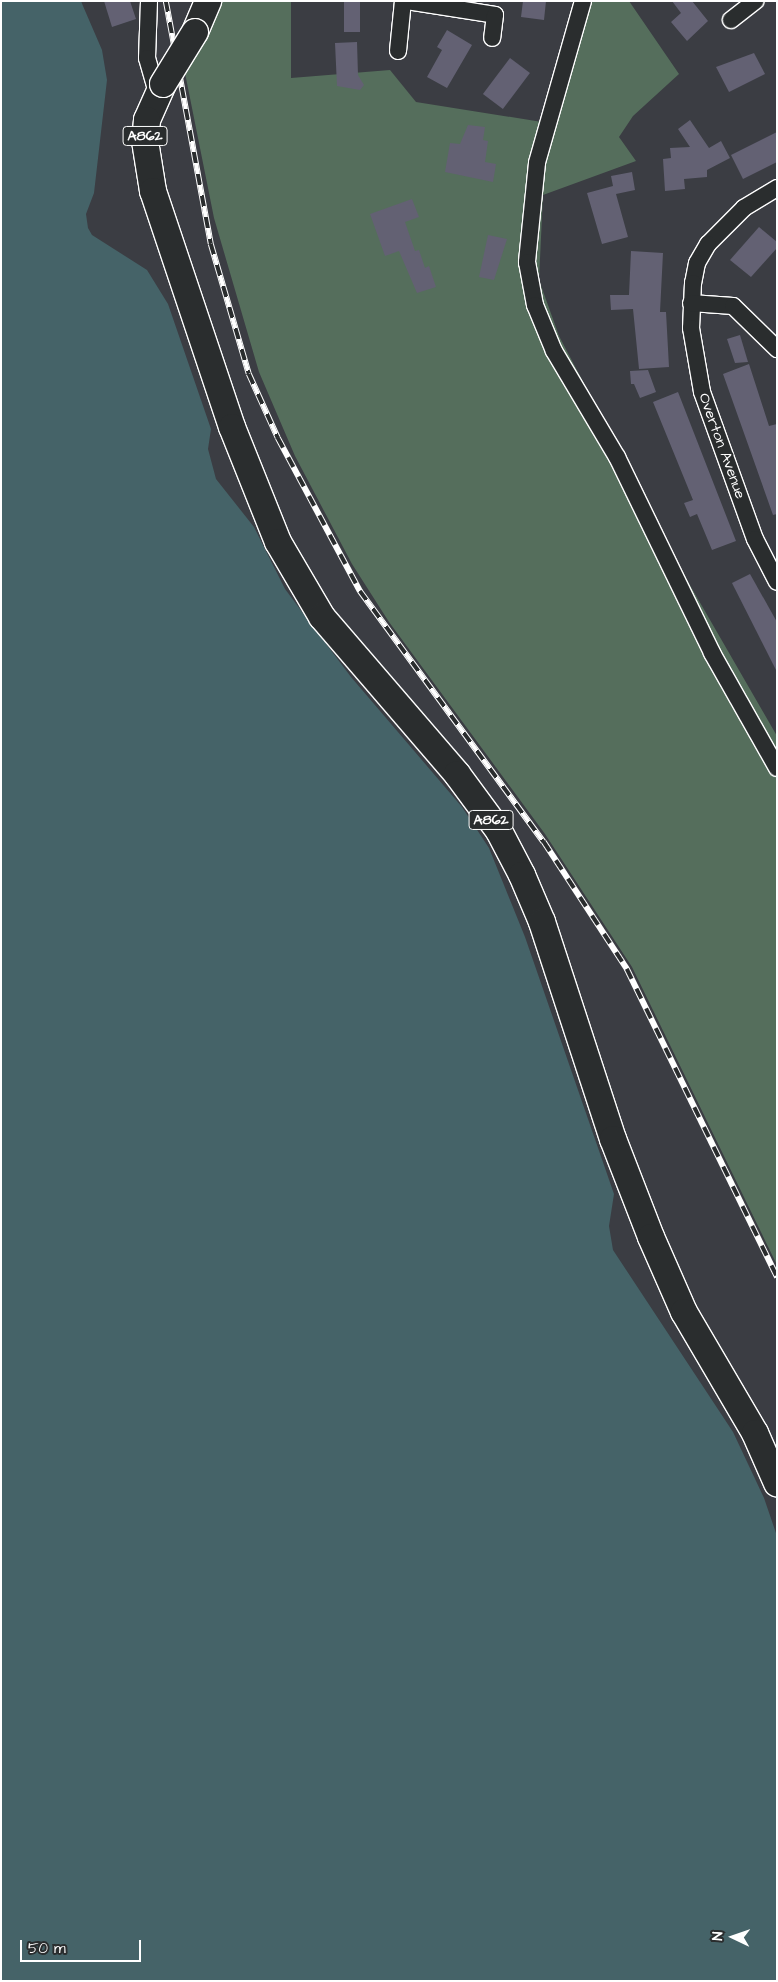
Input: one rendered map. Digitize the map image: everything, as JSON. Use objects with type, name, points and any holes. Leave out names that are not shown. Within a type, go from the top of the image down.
[{"type":"main road","name":"A862","points":[[208,1],[195,32],[160,88],[145,141],[153,191],[232,428],[278,542],[322,617],[457,774],[513,857],[542,922],[613,1139],[651,1237],[684,1312],[754,1434],[777,1483]]},
{"type":"street","points":[[149,1],[147,58],[160,88]]},
{"type":"street","points":[[398,51],[405,1],[496,8],[492,38]]},
{"type":"street","points":[[583,1],[537,163],[527,262],[536,304],[554,351],[617,457],[712,653],[777,768]]},
{"type":"street","points":[[731,20],[754,1]]},
{"type":"street","name":"Overton Avenue","points":[[777,188],[744,208],[708,244],[697,263],[691,303],[694,353],[702,392],[755,538],[777,582]]},
{"type":"street","points":[[691,303],[734,306],[777,349]]},
{"type":"green space","points":[[217,1],[291,1],[291,78],[390,70],[416,102],[542,122],[574,1],[629,1],[679,74],[633,116],[619,137],[636,161],[543,195],[539,280],[559,336],[691,587],[777,736],[777,1265],[632,967],[545,834],[389,622],[352,564],[295,456],[259,372],[214,218],[184,68]]},
{"type":"water","points":[[1,1],[81,1],[102,50],[107,80],[94,193],[86,214],[88,228],[92,235],[147,270],[168,304],[211,429],[208,449],[216,479],[254,527],[285,589],[351,677],[462,807],[489,848],[525,937],[614,1194],[609,1226],[613,1250],[733,1432],[764,1498],[777,1536],[777,1981],[1,1981]]},
{"type":"building","points":[[104,1],[130,1],[136,19],[112,27]]},
{"type":"building","points":[[344,1],[360,1],[360,32],[344,32]]},
{"type":"building","points":[[523,1],[546,1],[544,20],[521,17]]},
{"type":"building","points":[[672,1],[692,1],[708,21],[687,41],[671,22],[681,13]]},
{"type":"building","points":[[447,30],[472,45],[447,88],[427,77],[442,50],[437,47]]},
{"type":"building","points":[[357,42],[358,75],[364,85],[360,90],[337,86],[335,43]]},
{"type":"building","points":[[754,53],[765,74],[729,92],[716,67]]},
{"type":"building","points":[[510,58],[530,73],[503,109],[483,94]]},
{"type":"building","points":[[690,120],[709,148],[721,141],[730,158],[707,170],[707,177],[684,179],[685,189],[665,191],[663,159],[671,158],[670,148],[690,147],[678,129]]},
{"type":"building","points":[[468,125],[485,127],[483,140],[488,141],[485,162],[496,164],[493,182],[445,172],[450,143],[460,144]]},
{"type":"building","points":[[777,132],[777,162],[743,179],[731,155]]},
{"type":"building","points":[[632,172],[635,190],[616,194],[628,237],[602,244],[587,193],[613,186],[611,176]]},
{"type":"building","points":[[412,199],[419,217],[405,222],[415,251],[419,250],[425,268],[429,266],[436,287],[417,293],[399,251],[385,256],[370,214]]},
{"type":"building","points":[[759,227],[777,242],[777,248],[751,277],[730,260]]},
{"type":"building","points":[[488,235],[507,239],[494,280],[479,277]]},
{"type":"building","points":[[631,251],[663,253],[660,312],[666,312],[669,367],[639,369],[633,309],[611,310],[610,295],[629,295]]},
{"type":"building","points":[[740,335],[748,362],[735,363],[727,339]]},
{"type":"building","points":[[749,364],[769,426],[777,424],[777,514],[773,515],[723,374]]},
{"type":"building","points":[[648,370],[656,392],[640,398],[634,384],[631,384],[630,371]]},
{"type":"building","points":[[678,392],[736,541],[712,550],[697,514],[690,517],[684,503],[693,500],[653,402]]},
{"type":"building","points":[[750,574],[777,622],[777,672],[732,583]]},
{"type":"railway","points":[[166,1],[211,244],[249,374],[278,438],[360,591],[544,842],[627,969],[777,1277]]}]
